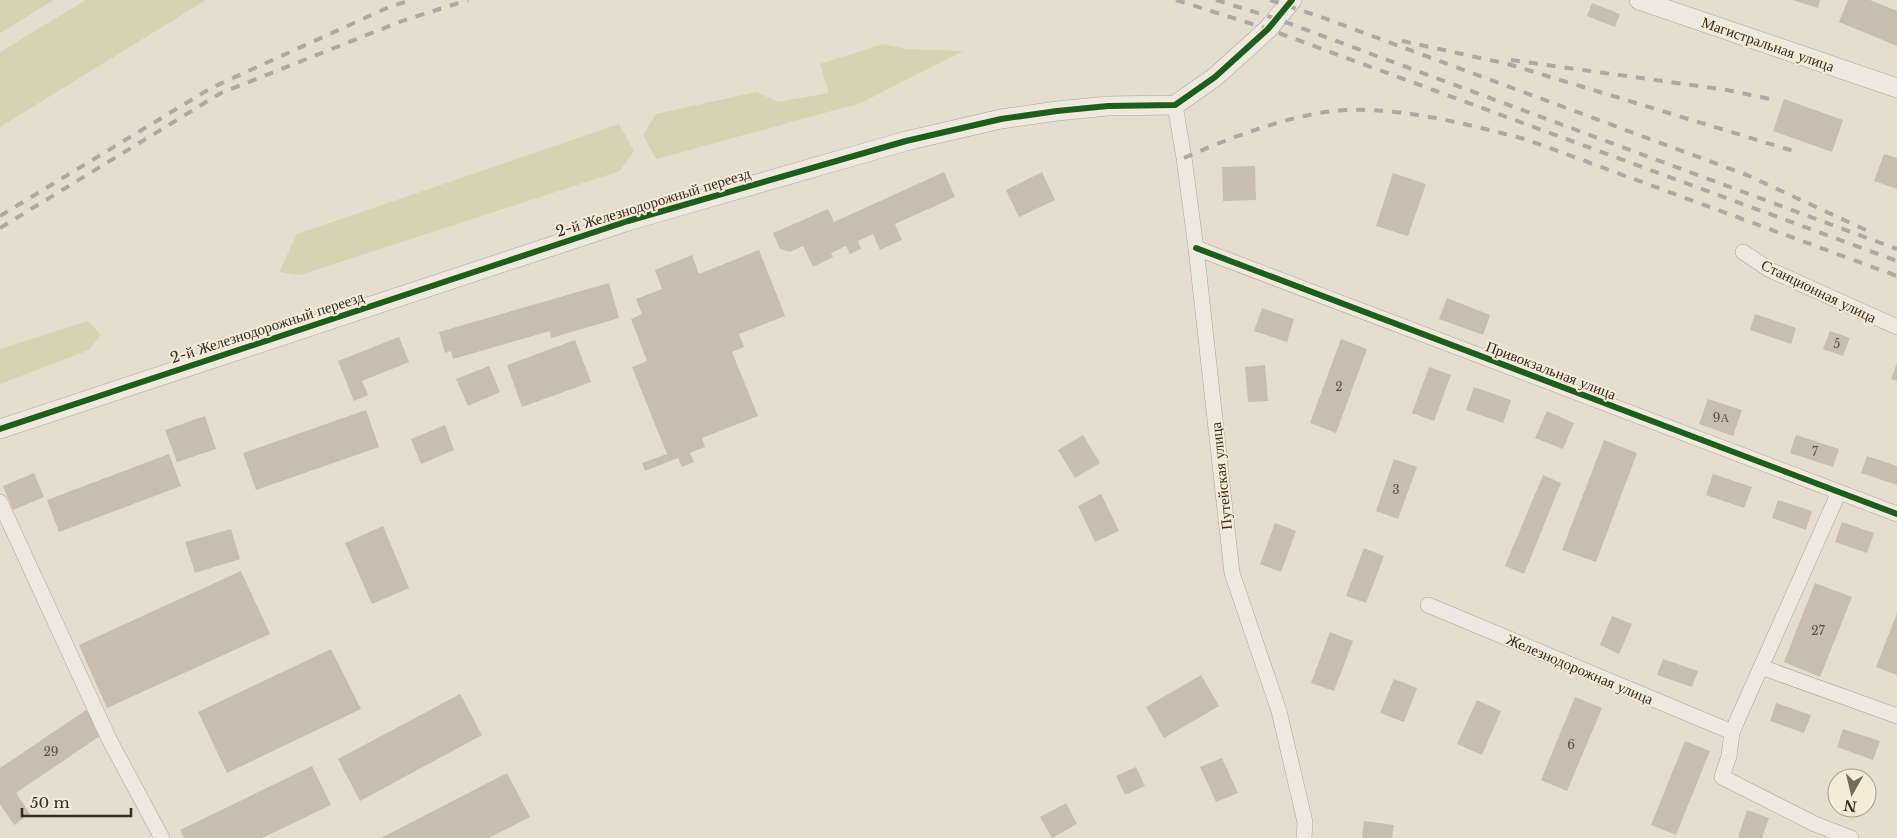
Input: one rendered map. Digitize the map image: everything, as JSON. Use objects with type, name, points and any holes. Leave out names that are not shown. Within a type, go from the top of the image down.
[{"type":"street","points":[[1175,105],[1215,77],[1268,29],[1292,0]]},
{"type":"street","name":"Магистральная улица","points":[[1639,0],[1897,88]]},
{"type":"street","name":"Путейская улица","points":[[1175,105],[1196,248],[1232,573],[1279,711],[1304,822],[1304,838]]},
{"type":"street","name":"2-й Железнодорожный переезд","points":[[0,429],[628,221],[906,140],[1001,119],[1057,111],[1108,106],[1175,105]]},
{"type":"street","name":"Привокзальная улица","points":[[1196,248],[1897,514]]},
{"type":"street","name":"Станционная улица","points":[[1743,252],[1770,270],[1897,327]]},
{"type":"street","points":[[1839,492],[1732,732],[1729,756],[1722,776],[1815,824],[1851,838]]},
{"type":"street","points":[[0,502],[109,739],[162,838]]},
{"type":"street","name":"Железнодорожная улица","points":[[1428,605],[1732,732]]},
{"type":"street","points":[[1761,667],[1897,716]]},
{"type":"green space","points":[[0,0],[54,0],[0,33]]},
{"type":"green space","points":[[86,0],[206,0],[0,127],[0,52]]},
{"type":"green space","points":[[883,44],[907,49],[963,51],[861,103],[656,159],[643,135],[656,114],[756,92],[778,102],[829,93],[820,64]]},
{"type":"green space","points":[[619,124],[634,151],[620,171],[300,275],[279,272],[297,234]]},
{"type":"green space","points":[[88,321],[101,335],[89,350],[0,384],[0,349]]},
{"type":"building","points":[[1792,0],[1820,0],[1818,8]]},
{"type":"building","points":[[1848,0],[1870,0],[1897,11],[1897,46],[1839,22]]},
{"type":"building","points":[[1592,3],[1620,14],[1615,27],[1587,16]]},
{"type":"building","points":[[1784,99],[1843,120],[1832,152],[1773,131]]},
{"type":"building","points":[[1884,154],[1897,158],[1897,189],[1874,181]]},
{"type":"building","points":[[1255,166],[1256,200],[1223,201],[1222,167]]},
{"type":"building","points":[[944,172],[955,197],[895,224],[902,240],[880,250],[873,234],[858,241],[861,249],[850,254],[846,246],[831,253],[833,257],[813,267],[803,246],[790,252],[780,249],[773,233],[828,209],[834,222]]},
{"type":"building","points":[[1042,172],[1055,200],[1019,217],[1006,190]]},
{"type":"building","points":[[1393,173],[1426,184],[1408,236],[1376,226]]},
{"type":"building","points":[[759,250],[785,316],[739,334],[744,347],[732,352],[758,416],[702,438],[705,447],[690,453],[694,462],[682,467],[678,458],[645,471],[642,463],[667,454],[632,367],[647,361],[631,319],[642,314],[636,299],[662,289],[655,270],[692,255],[699,274]]},
{"type":"building","points":[[609,283],[619,318],[551,338],[550,331],[453,359],[451,351],[445,353],[439,332]]},
{"type":"building","points":[[1447,298],[1490,315],[1483,335],[1439,319]]},
{"type":"building","points":[[1262,308],[1294,319],[1287,342],[1254,331]]},
{"type":"building","points":[[1755,314],[1796,328],[1791,344],[1750,330]]},
{"type":"building","points":[[1830,331],[1850,338],[1843,356],[1823,349]]},
{"type":"building","points":[[399,337],[409,362],[362,381],[368,395],[354,401],[338,361]]},
{"type":"building","points":[[1341,339],[1367,349],[1336,433],[1310,423]]},
{"type":"building","points":[[575,340],[591,382],[522,407],[507,365]]},
{"type":"building","points":[[1897,363],[1897,381],[1891,379]]},
{"type":"building","points":[[1265,365],[1268,401],[1248,402],[1245,367]]},
{"type":"building","points":[[489,366],[500,392],[468,406],[456,379]]},
{"type":"building","points":[[1429,367],[1451,375],[1434,421],[1412,413]]},
{"type":"building","points":[[1474,387],[1511,400],[1503,423],[1466,410]]},
{"type":"building","points":[[1708,399],[1742,410],[1733,436],[1699,424]]},
{"type":"building","points":[[366,410],[379,447],[256,490],[243,453]]},
{"type":"building","points":[[1547,411],[1574,423],[1563,449],[1535,438]]},
{"type":"building","points":[[205,416],[216,449],[177,462],[165,430]]},
{"type":"building","points":[[445,425],[454,450],[421,464],[411,439]]},
{"type":"building","points":[[1083,435],[1100,463],[1075,478],[1058,450]]},
{"type":"building","points":[[1796,435],[1839,449],[1833,467],[1790,453]]},
{"type":"building","points":[[1604,440],[1637,453],[1596,562],[1562,550]]},
{"type":"building","points":[[169,454],[181,486],[59,532],[47,500]]},
{"type":"building","points":[[1867,456],[1897,466],[1897,485],[1861,473]]},
{"type":"building","points":[[1394,459],[1417,467],[1398,519],[1376,511]]},
{"type":"building","points":[[34,473],[44,497],[13,510],[3,486]]},
{"type":"building","points":[[1713,474],[1752,487],[1744,508],[1706,495]]},
{"type":"building","points":[[1543,475],[1561,483],[1524,574],[1505,566]]},
{"type":"building","points":[[1101,494],[1119,531],[1095,542],[1078,506]]},
{"type":"building","points":[[1778,500],[1812,511],[1806,530],[1772,518]]},
{"type":"building","points":[[1842,522],[1874,533],[1867,553],[1835,542]]},
{"type":"building","points":[[1275,523],[1296,531],[1281,572],[1260,564]]},
{"type":"building","points":[[383,526],[409,588],[372,604],[345,543]]},
{"type":"building","points":[[231,529],[240,559],[195,573],[185,542]]},
{"type":"building","points":[[1364,548],[1384,556],[1366,603],[1346,596]]},
{"type":"building","points":[[241,571],[270,634],[107,708],[79,645]]},
{"type":"building","points":[[1815,583],[1852,597],[1820,677],[1784,662]]},
{"type":"building","points":[[1897,613],[1897,675],[1876,667]]},
{"type":"building","points":[[1612,616],[1632,624],[1619,654],[1600,645]]},
{"type":"building","points":[[1330,632],[1353,641],[1334,691],[1311,683]]},
{"type":"building","points":[[331,649],[361,709],[227,773],[198,712]]},
{"type":"building","points":[[1663,659],[1698,671],[1692,687],[1657,675]]},
{"type":"building","points":[[1201,675],[1219,706],[1164,738],[1146,707]]},
{"type":"building","points":[[1394,679],[1417,688],[1404,722],[1380,713]]},
{"type":"building","points":[[460,694],[482,735],[360,801],[338,759]]},
{"type":"building","points":[[1575,697],[1602,708],[1567,791],[1541,780]]},
{"type":"building","points":[[1477,700],[1501,711],[1482,755],[1457,744]]},
{"type":"building","points":[[1776,703],[1811,715],[1804,733],[1770,721]]},
{"type":"building","points":[[86,710],[103,734],[16,793],[30,814],[14,825],[0,804],[0,768]]},
{"type":"building","points":[[1843,729],[1880,741],[1873,760],[1837,747]]},
{"type":"building","points":[[1685,741],[1710,751],[1676,835],[1651,825]]},
{"type":"building","points":[[1222,758],[1238,793],[1216,802],[1200,767]]},
{"type":"building","points":[[312,766],[331,805],[262,838],[184,838],[180,830]]},
{"type":"building","points":[[1136,767],[1145,786],[1125,795],[1116,776]]},
{"type":"building","points":[[507,773],[530,817],[489,838],[381,838]]},
{"type":"building","points":[[1066,803],[1077,824],[1052,838],[1040,817]]},
{"type":"building","points":[[1747,810],[1769,818],[1762,838],[1738,838]]},
{"type":"building","points":[[1364,821],[1394,825],[1392,838],[1362,838]]},
{"type":"railway","points":[[0,216],[211,88],[389,7],[412,0]]},
{"type":"railway","points":[[0,228],[221,93],[402,21],[468,0]]},
{"type":"railway","points":[[1176,0],[1268,29],[1897,261]]},
{"type":"railway","points":[[1216,0],[1277,19],[1897,249]]},
{"type":"railway","points":[[1270,0],[1321,17],[1747,175],[1870,232]]},
{"type":"railway","points":[[1402,41],[1508,64],[1800,153]]},
{"type":"railway","points":[[1511,60],[1727,90],[1770,99]]},
{"type":"railway","points":[[1184,158],[1253,130],[1307,115],[1350,110],[1375,110],[1428,117],[1528,140],[1897,276]]},
{"type":"cycle path","points":[[0,429],[628,221],[906,141],[1001,119],[1057,111],[1108,106],[1175,105],[1215,77],[1268,29],[1292,0]]},
{"type":"cycle path","points":[[1196,248],[1897,514]]}]
